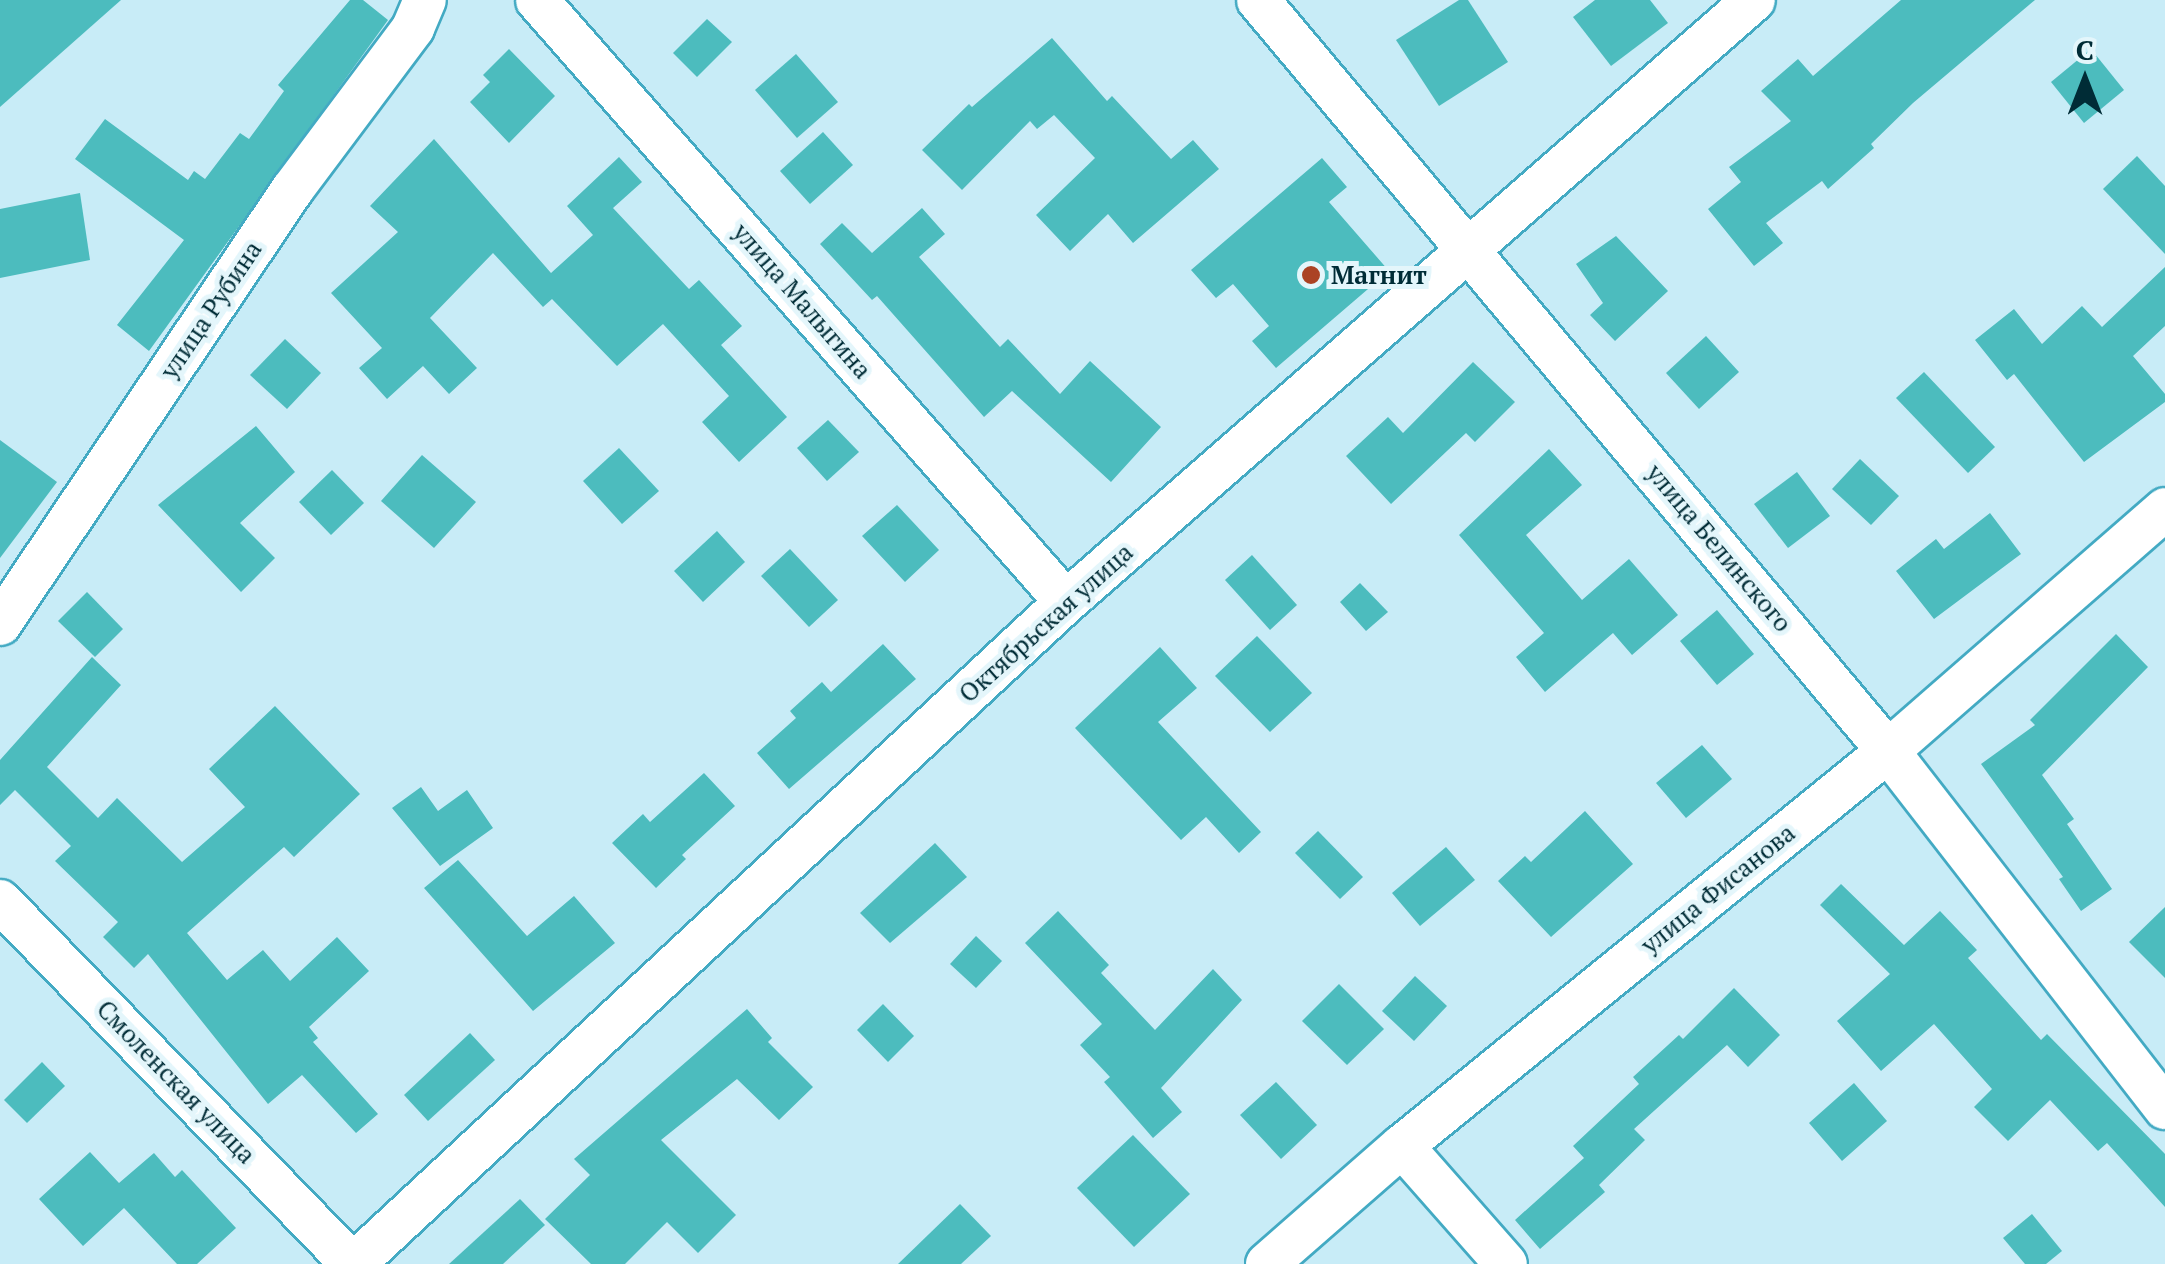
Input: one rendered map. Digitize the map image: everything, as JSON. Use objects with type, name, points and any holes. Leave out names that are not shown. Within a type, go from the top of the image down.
[{"type":"street","name":"улица Рубина","points":[[0,624],[292,190],[414,28],[424,0]]},
{"type":"street","name":"улица Малыгина","points":[[537,0],[1066,602]]},
{"type":"street","name":"улица Белинского","points":[[1258,0],[1888,751],[2165,1108]]},
{"type":"street","name":"Октябрьская улица","points":[[353,1264],[1066,602],[1754,0]]},
{"type":"street","name":"улица Фисанова","points":[[1267,1264],[1402,1146],[1888,751],[2165,508]]},
{"type":"street","name":"Смоленская улица","points":[[0,901],[353,1264]]},
{"type":"street","points":[[1402,1146],[1506,1264]]},
{"type":"building","points":[[0,0],[121,0],[0,107]]},
{"type":"building","points":[[350,0],[363,0],[388,20],[149,351],[117,325],[184,240],[75,159],[105,119],[188,180],[194,171],[205,179],[240,133],[249,139],[284,91],[278,85]]},
{"type":"building","points":[[1459,0],[1468,0],[1508,62],[1439,106],[1396,40]]},
{"type":"building","points":[[1595,0],[1650,0],[1668,23],[1611,66],[1573,17]]},
{"type":"building","points":[[1901,0],[2035,0],[1913,103],[1871,144],[1874,148],[1828,189],[1822,181],[1766,223],[1783,243],[1754,266],[1708,209],[1741,182],[1729,167],[1791,121],[1761,91],[1798,59],[1813,76]]},
{"type":"building","points":[[707,19],[732,42],[697,77],[673,53]]},
{"type":"building","points":[[1052,38],[1107,101],[1112,96],[1171,159],[1193,140],[1219,169],[1133,243],[1108,214],[1070,251],[1036,215],[1095,158],[1054,115],[1037,129],[1030,121],[962,190],[922,150],[969,104],[972,107]]},
{"type":"building","points":[[509,49],[555,96],[509,143],[470,102],[490,82],[483,75]]},
{"type":"building","points":[[2091,49],[2124,90],[2084,123],[2051,82]]},
{"type":"building","points":[[796,54],[838,102],[797,138],[755,90]]},
{"type":"building","points":[[823,132],[853,165],[810,204],[780,171]]},
{"type":"building","points":[[434,139],[551,273],[593,235],[567,206],[619,157],[642,182],[613,208],[689,289],[699,280],[742,326],[721,345],[787,417],[739,462],[702,422],[729,396],[663,324],[617,366],[552,299],[543,307],[493,253],[430,318],[477,368],[449,394],[423,366],[387,399],[359,368],[382,348],[331,293],[398,232],[370,206]]},
{"type":"building","points":[[2137,156],[2165,186],[2165,254],[2103,189]]},
{"type":"building","points":[[1322,158],[1347,187],[1329,202],[1389,271],[1276,368],[1252,341],[1269,326],[1233,284],[1216,298],[1191,270]]},
{"type":"building","points":[[80,193],[90,260],[0,278],[0,209]]},
{"type":"building","points":[[922,208],[945,234],[919,257],[1000,347],[1008,339],[1060,394],[1090,361],[1161,427],[1111,482],[1012,391],[984,417],[877,296],[872,300],[820,244],[842,223],[872,253]]},
{"type":"building","points":[[1616,236],[1668,291],[1615,341],[1590,315],[1603,303],[1576,264]]},
{"type":"building","points":[[2165,267],[2165,326],[2133,356],[2165,394],[2165,402],[2084,462],[2014,374],[2007,380],[1975,340],[2014,309],[2042,344],[2082,306],[2102,327]]},
{"type":"building","points":[[1706,336],[1739,372],[1699,409],[1666,373]]},
{"type":"building","points":[[285,339],[321,373],[287,409],[250,375]]},
{"type":"building","points":[[1473,362],[1515,402],[1475,442],[1466,433],[1391,504],[1346,456],[1388,417],[1403,433]]},
{"type":"building","points":[[1924,372],[1995,447],[1968,473],[1896,398]]},
{"type":"building","points":[[828,420],[859,452],[827,481],[797,448]]},
{"type":"building","points":[[256,426],[295,472],[240,523],[275,558],[241,592],[158,505]]},
{"type":"building","points":[[0,440],[57,482],[0,558]]},
{"type":"building","points":[[619,448],[659,491],[622,524],[583,481]]},
{"type":"building","points":[[1549,449],[1582,485],[1526,535],[1582,600],[1629,559],[1678,615],[1632,655],[1613,633],[1545,692],[1516,657],[1544,633],[1459,535]]},
{"type":"building","points":[[422,455],[476,502],[434,548],[381,501]]},
{"type":"building","points":[[1860,459],[1899,496],[1871,525],[1832,489]]},
{"type":"building","points":[[332,470],[364,503],[331,535],[299,502]]},
{"type":"building","points":[[1797,472],[1830,516],[1788,548],[1754,504]]},
{"type":"building","points":[[897,505],[939,550],[905,582],[862,536]]},
{"type":"building","points":[[1990,513],[2021,554],[1934,619],[1896,571],[1936,539],[1944,549]]},
{"type":"building","points":[[717,531],[745,562],[703,602],[674,571]]},
{"type":"building","points":[[790,549],[838,600],[809,627],[761,576]]},
{"type":"building","points":[[1252,555],[1297,605],[1270,630],[1225,580]]},
{"type":"building","points":[[1360,583],[1388,612],[1366,631],[1340,602]]},
{"type":"building","points":[[87,592],[123,629],[95,657],[58,621]]},
{"type":"building","points":[[1717,610],[1754,654],[1717,685],[1680,641]]},
{"type":"building","points":[[2116,634],[2148,667],[2042,775],[2074,819],[2067,824],[2112,889],[2081,911],[2059,879],[2063,877],[1981,764],[2035,725],[2030,720]]},
{"type":"building","points":[[1257,636],[1312,693],[1270,732],[1215,676]]},
{"type":"building","points":[[883,644],[916,679],[789,789],[757,753],[796,718],[790,711],[822,682],[831,692]]},
{"type":"building","points":[[1160,647],[1197,688],[1158,722],[1261,832],[1239,853],[1206,817],[1181,840],[1075,728]]},
{"type":"building","points":[[92,657],[121,685],[47,767],[98,818],[117,798],[182,862],[245,807],[209,769],[275,706],[360,794],[294,857],[284,847],[187,933],[227,980],[263,950],[290,981],[337,937],[369,971],[309,1027],[318,1038],[313,1042],[378,1114],[356,1133],[302,1075],[268,1104],[148,954],[134,968],[103,937],[118,922],[55,861],[71,846],[15,790],[0,805],[0,760]]},
{"type":"building","points":[[1702,745],[1732,779],[1686,818],[1656,783]]},
{"type":"building","points":[[704,773],[735,806],[682,855],[686,859],[656,888],[612,843],[643,814],[650,822]]},
{"type":"building","points":[[421,787],[438,811],[467,790],[493,828],[440,866],[392,808]]},
{"type":"building","points":[[1585,811],[1633,864],[1551,937],[1498,881],[1525,856],[1531,862]]},
{"type":"building","points":[[1318,831],[1363,877],[1340,899],[1295,853]]},
{"type":"building","points":[[935,843],[967,877],[890,943],[860,913]]},
{"type":"building","points":[[1446,847],[1475,880],[1420,926],[1392,893]]},
{"type":"building","points":[[458,860],[527,936],[574,896],[615,943],[533,1011],[424,888]]},
{"type":"building","points":[[1841,884],[1904,945],[1940,911],[1977,950],[1968,958],[2041,1040],[2047,1034],[2165,1154],[2165,1207],[2107,1143],[2098,1151],[2050,1100],[2008,1141],[1974,1107],[1992,1089],[1934,1024],[1881,1071],[1837,1021],[1890,974],[1820,905]]},
{"type":"building","points":[[2165,907],[2165,978],[2129,942]]},
{"type":"building","points":[[1058,911],[1109,965],[1101,973],[1155,1030],[1213,969],[1242,1000],[1161,1088],[1182,1112],[1153,1138],[1104,1082],[1110,1077],[1080,1045],[1102,1024],[1025,943]]},
{"type":"building","points":[[976,936],[1002,961],[976,988],[950,964]]},
{"type":"building","points":[[1415,976],[1447,1006],[1414,1041],[1382,1011]]},
{"type":"building","points":[[1339,984],[1384,1029],[1347,1065],[1302,1021]]},
{"type":"building","points":[[1734,988],[1780,1035],[1748,1067],[1727,1045],[1634,1129],[1645,1140],[1599,1185],[1605,1192],[1540,1249],[1515,1220],[1584,1158],[1573,1146],[1639,1084],[1633,1077],[1679,1035],[1683,1039]]},
{"type":"building","points":[[883,1004],[914,1036],[888,1062],[857,1030]]},
{"type":"building","points":[[747,1009],[772,1038],[768,1042],[813,1087],[779,1120],[737,1079],[661,1140],[736,1215],[698,1253],[667,1222],[625,1264],[591,1264],[545,1219],[590,1175],[574,1159]]},
{"type":"building","points":[[470,1033],[495,1060],[428,1121],[404,1095]]},
{"type":"building","points":[[42,1062],[65,1086],[27,1123],[4,1100]]},
{"type":"building","points":[[1276,1082],[1317,1125],[1281,1159],[1240,1115]]},
{"type":"building","points":[[1854,1083],[1887,1121],[1842,1161],[1809,1123]]},
{"type":"building","points":[[1133,1135],[1190,1194],[1134,1247],[1077,1188]]},
{"type":"building","points":[[90,1152],[119,1183],[154,1153],[175,1177],[182,1170],[236,1228],[197,1264],[177,1264],[124,1208],[83,1246],[39,1199]]},
{"type":"building","points":[[520,1199],[545,1225],[503,1264],[449,1264]]},
{"type":"building","points":[[960,1204],[991,1236],[961,1264],[898,1264]]},
{"type":"building","points":[[2032,1214],[2062,1251],[2046,1264],[2025,1264],[2003,1238]]},
{"type":"place","name":"Магнит","points":[[1311,275]]}]
